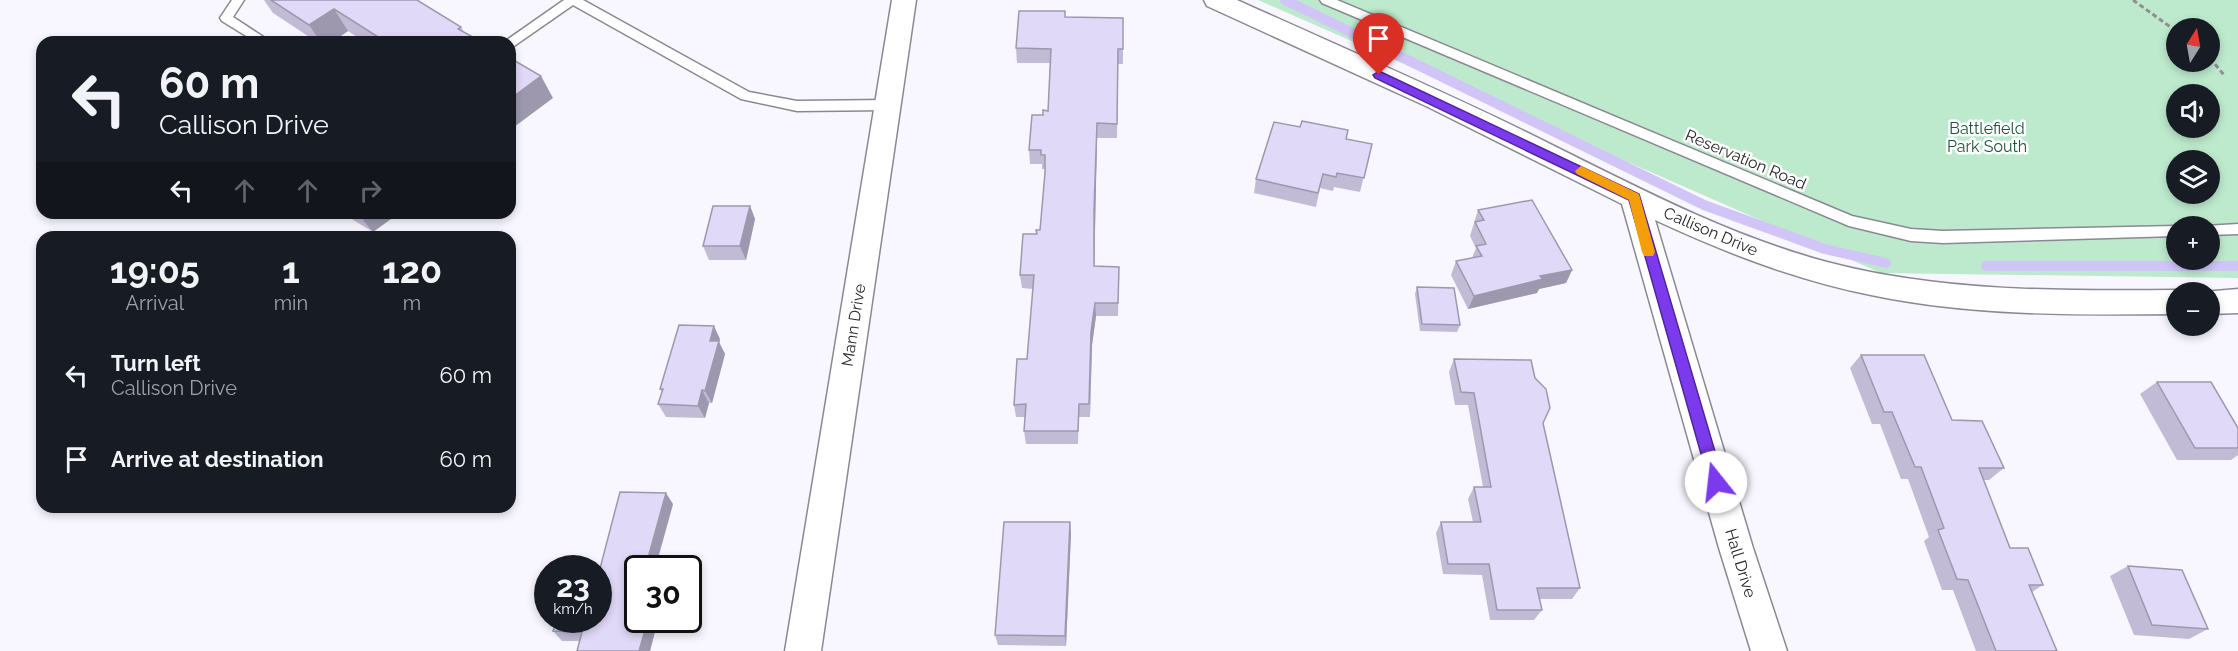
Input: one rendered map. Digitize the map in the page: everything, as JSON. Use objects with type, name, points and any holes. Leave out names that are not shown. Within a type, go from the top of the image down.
[{"type":"street","name":"Mann Drive","points":[[803,651],[904,0]]},
{"type":"street","name":"Callison Drive","points":[[1216,0],[1501,132],[1634,197],[1753,250],[1793,264],[1875,284],[1962,297],[2166,302]]},
{"type":"street","name":"Hall Drive","points":[[1634,197],[1736,548],[1769,651]]},
{"type":"street","points":[[2220,302],[2238,301]]},
{"type":"lane","points":[[238,0],[226,18],[255,36]]},
{"type":"lane","points":[[516,39],[572,0],[746,96],[797,106],[888,105]]},
{"type":"lane","name":"Reservation Road","points":[[1326,0],[1849,221],[1911,235],[1943,237],[2166,231]]},
{"type":"lane","points":[[2220,230],[2238,229]]},
{"type":"path","points":[[2133,0],[2166,24]]},
{"type":"path","points":[[2220,70],[2224,75]]},
{"type":"green space","name":"Battlefield Park South","points":[[1258,0],[2238,0],[2238,278],[1881,273]]},
{"type":"building","points":[[271,0],[417,0],[461,27],[458,29],[471,36],[377,36],[334,9],[309,25]]},
{"type":"building","points":[[1019,11],[1065,11],[1065,17],[1123,18],[1123,49],[1118,49],[1117,124],[1097,123],[1094,210],[1094,266],[1119,267],[1118,303],[1095,303],[1091,332],[1089,404],[1079,404],[1078,431],[1024,431],[1026,404],[1014,405],[1017,359],[1027,359],[1034,275],[1020,275],[1023,234],[1037,234],[1036,230],[1040,230],[1045,173],[1045,155],[1041,155],[1041,150],[1029,150],[1032,115],[1043,115],[1043,110],[1048,111],[1051,49],[1016,48]]},
{"type":"building","points":[[516,61],[541,76],[516,95]]},
{"type":"building","points":[[1302,121],[1348,130],[1346,139],[1372,144],[1364,178],[1337,173],[1336,177],[1323,174],[1318,193],[1256,179],[1274,122],[1300,127]]},
{"type":"building","points":[[1532,200],[1572,270],[1540,276],[1543,279],[1474,296],[1456,261],[1482,256],[1476,246],[1486,244],[1475,222],[1484,220],[1478,210]]},
{"type":"building","points":[[713,206],[750,206],[740,246],[703,246]]},
{"type":"building","points":[[1417,287],[1454,288],[1460,325],[1422,324]]},
{"type":"building","points":[[679,325],[714,326],[710,341],[719,341],[705,391],[702,390],[698,406],[658,404],[663,389],[660,389]]},
{"type":"building","points":[[1861,355],[1924,355],[1952,420],[1982,421],[2004,468],[1979,468],[2010,548],[2028,548],[2043,585],[2029,585],[2057,651],[1996,651],[1968,580],[1957,579],[1938,530],[1944,528],[1921,467],[1915,467],[1892,412],[1884,412]]},
{"type":"building","points":[[1454,359],[1531,360],[1535,378],[1546,389],[1550,408],[1543,423],[1580,588],[1537,588],[1542,610],[1497,610],[1489,564],[1448,564],[1441,522],[1481,522],[1474,487],[1491,487],[1474,393],[1461,392]]},
{"type":"building","points":[[2157,382],[2211,382],[2238,428],[2238,448],[2195,448]]},
{"type":"building","points":[[620,492],[666,493],[649,555],[624,555],[624,633],[644,633],[639,651],[577,651],[582,633],[612,633],[612,555],[604,555]]},
{"type":"building","points":[[1004,522],[1070,522],[1065,636],[995,635]]},
{"type":"building","points":[[2128,566],[2182,570],[2208,629],[2152,625]]},
{"type":"waterway","points":[[1285,0],[1704,205],[1825,249],[1886,263]]},
{"type":"waterway","points":[[1986,266],[2238,266]]},
{"type":"slow traffic","points":[[1581,171],[1634,197],[1648,252]]},
{"type":"route","points":[[1379,75],[1634,197],[1716,482]]}]
